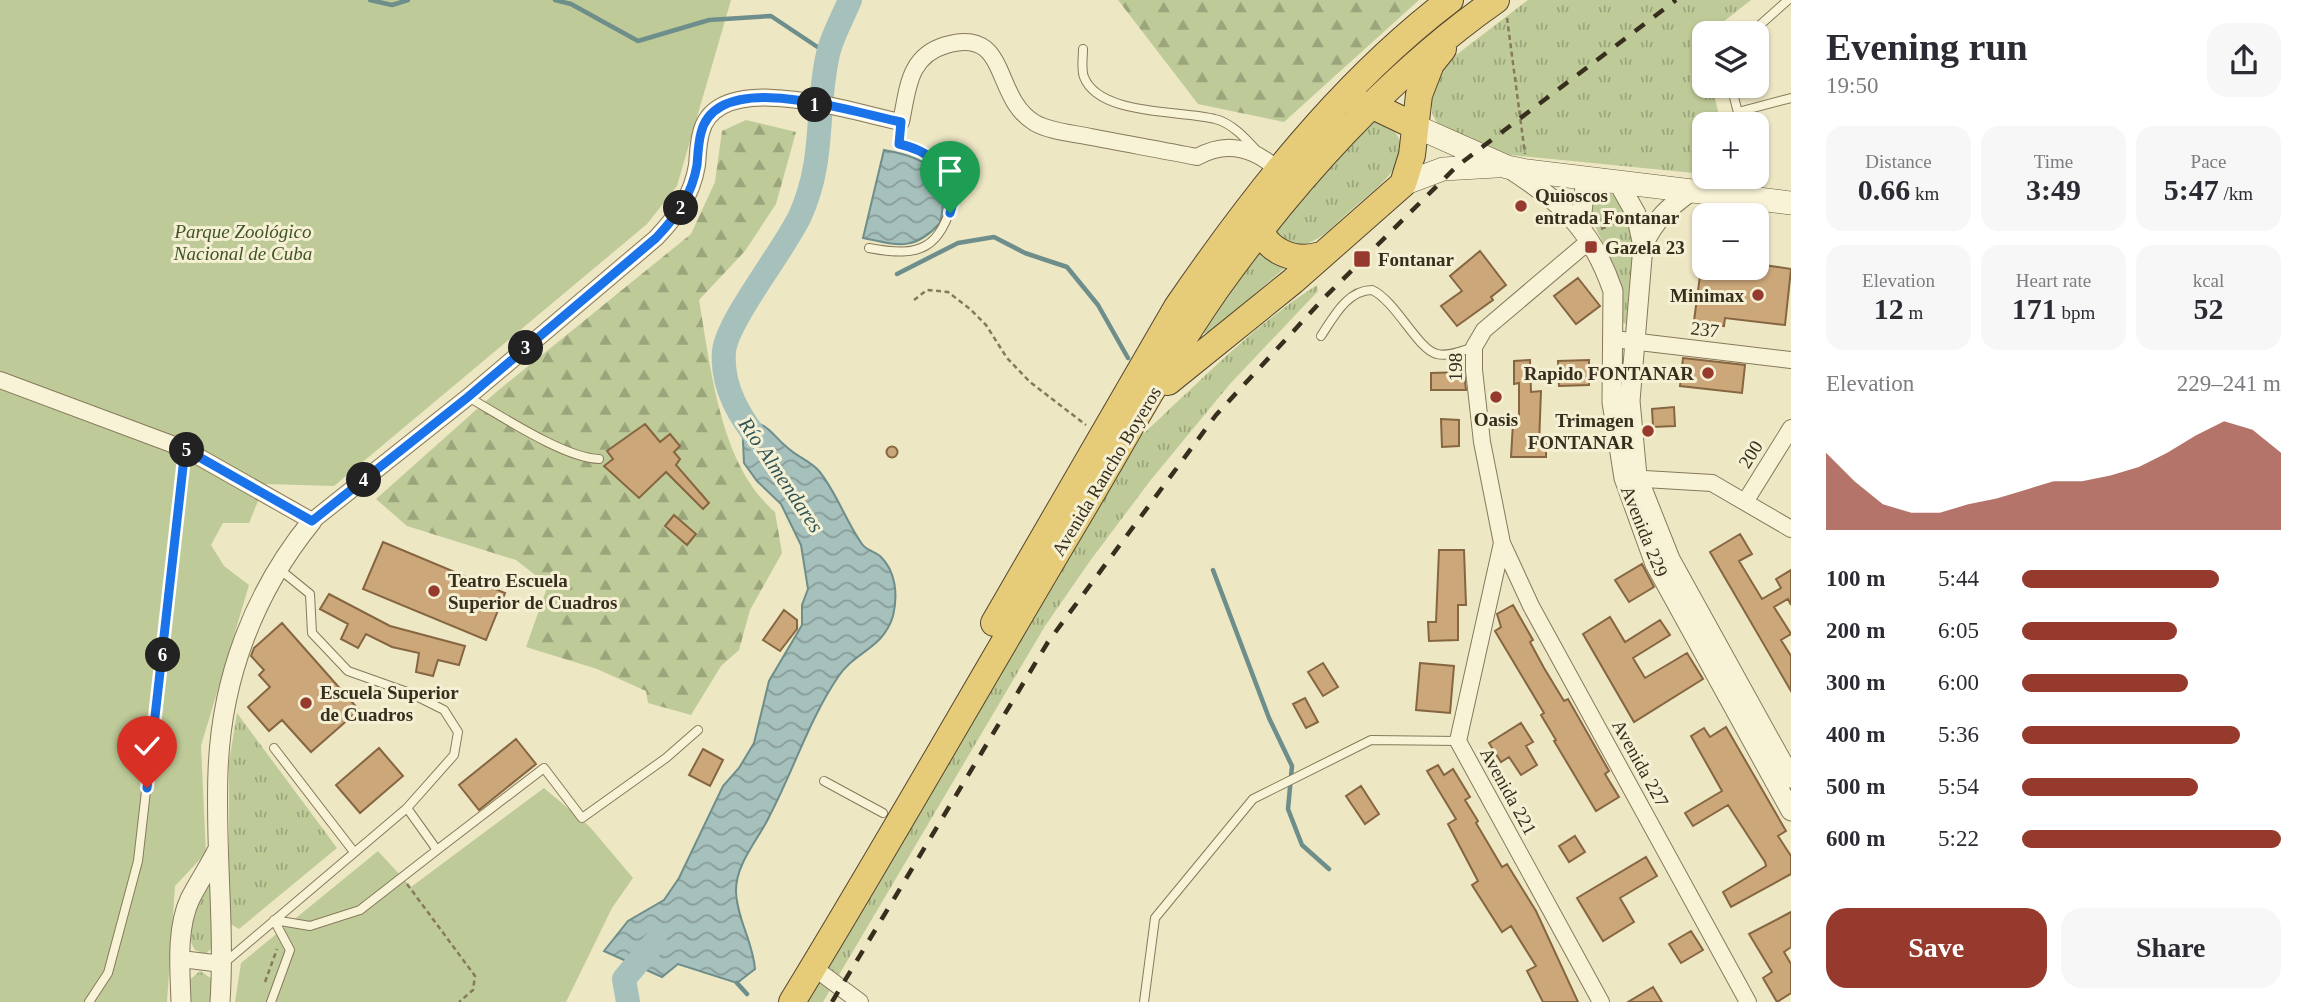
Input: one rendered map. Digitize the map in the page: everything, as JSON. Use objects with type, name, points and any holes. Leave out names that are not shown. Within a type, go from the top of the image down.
[{"type":"highway","name":"Avenida Rancho Boyeros","points":[[772,1002],[1177,307],[1268,169],[1336,108],[1396,45],[1450,0]]},
{"type":"highway","name":"Avenida Rancho Boyeros","points":[[792,1002],[1192,326],[1261,231],[1371,105],[1403,74],[1461,27],[1501,6]]},
{"type":"highway","points":[[1133,424],[1184,367],[1293,281],[1403,184],[1412,155],[1417,104],[1426,75],[1461,27]]},
{"type":"highway","points":[[1336,108],[1352,104],[1371,105],[1415,126]]},
{"type":"highway","points":[[1268,169],[1258,215],[1261,231],[1270,245],[1284,254],[1301,259],[1321,255]]},
{"type":"main road","points":[[1415,126],[1517,169]]},
{"type":"main road","points":[[1403,184],[1443,169],[1517,169],[1791,203]]},
{"type":"street","points":[[220,1002],[222,964],[218,769],[229,693],[248,626],[277,567],[312,521],[468,397],[656,238],[677,216],[690,193],[701,132],[708,117],[730,101],[752,96],[781,98],[901,122],[912,69],[941,46],[972,41],[985,46],[994,57],[1011,100],[1022,114],[1046,128],[1197,157],[1212,148],[1268,169]]},
{"type":"street","name":"Avenida 229","points":[[1517,169],[1559,203],[1585,235],[1613,290],[1612,402],[1655,565],[1791,811]]},
{"type":"street","points":[[1585,235],[1586,178]]},
{"type":"street","name":"Avenida 229","points":[[1618,182],[1636,214],[1643,246],[1630,401],[1630,477],[1670,559],[1791,778]]},
{"type":"street","name":"Avenida 229","points":[[1643,246],[1650,229],[1674,204],[1693,190]]},
{"type":"street","name":"198","points":[[1502,542],[1482,442],[1474,347],[1484,330],[1585,235]]},
{"type":"street","name":"237","points":[[1614,339],[1791,360]]},
{"type":"street","points":[[0,380],[185,449],[312,521]]},
{"type":"street","name":"200","points":[[1745,502],[1791,428]]},
{"type":"street","points":[[1630,477],[1712,483],[1791,529]]},
{"type":"street","name":"Avenida 221","points":[[1502,542],[1458,741],[1601,1002]]},
{"type":"street","name":"Avenida 227","points":[[1502,542],[1531,606],[1748,1002]]},
{"type":"street","points":[[181,1002],[181,937],[190,900],[218,850]]},
{"type":"street","points":[[181,959],[222,964]]},
{"type":"street","points":[[813,967],[860,1002]]},
{"type":"lane","points":[[1764,21],[1788,0]]},
{"type":"lane","points":[[1083,49],[1083,75],[1092,90],[1136,108],[1217,119],[1235,129],[1268,169]]},
{"type":"lane","points":[[1734,98],[1738,112],[1791,98]]},
{"type":"lane","points":[[869,247],[901,254],[930,244],[943,230],[955,196],[932,157],[919,148],[899,144],[901,122]]},
{"type":"lane","points":[[1757,189],[1760,200]]},
{"type":"lane","points":[[1321,336],[1338,310],[1357,293],[1372,290],[1385,298],[1430,351],[1447,355],[1474,347]]},
{"type":"lane","points":[[468,397],[563,449],[586,458],[599,459]]},
{"type":"lane","points":[[89,1002],[108,973],[138,861],[185,449]]},
{"type":"lane","points":[[222,964],[407,808],[454,755],[458,732],[444,710],[410,693],[348,671],[312,633],[310,594],[277,567]]},
{"type":"lane","points":[[274,920],[310,926],[360,911],[401,876],[544,768],[582,818],[666,758],[698,730]]},
{"type":"lane","points":[[1144,1002],[1155,918],[1253,799],[1371,740],[1458,741]]},
{"type":"lane","points":[[274,748],[354,852]]},
{"type":"lane","points":[[824,781],[883,813]]},
{"type":"lane","points":[[407,808],[437,850]]},
{"type":"lane","points":[[271,1002],[290,950],[274,920]]},
{"type":"path","points":[[1501,6],[1517,169]]},
{"type":"path","points":[[1585,235],[1636,214]]},
{"type":"path","points":[[914,300],[927,290],[948,292],[986,325],[1007,358],[1030,382],[1102,439]]},
{"type":"path","points":[[401,876],[475,976],[473,990],[459,1002]]},
{"type":"path","points":[[263,989],[278,946],[265,929]]},
{"type":"green space","name":"Parque Zoológico Nacional de Cuba","points":[[0,0],[731,0],[677,186],[647,224],[334,486],[265,484],[249,523],[223,523],[211,545],[224,566],[249,585],[201,746],[206,853],[175,886],[167,1002],[0,1002]]},
{"type":"green space","points":[[1118,0],[1419,0],[1284,122],[1198,104]]},
{"type":"green space","points":[[1528,0],[1751,0],[1724,21],[1692,21],[1692,98],[1715,98],[1718,112],[1692,112],[1692,173],[1500,154],[1439,127],[1432,113],[1432,97],[1447,62]]},
{"type":"green space","points":[[1373,114],[1390,127],[1399,139],[1401,152],[1397,164],[1388,176],[1331,229],[1314,241],[1294,243],[1274,233]]},
{"type":"green space","points":[[746,120],[796,132],[776,204],[745,251],[699,300],[714,385],[730,442],[756,492],[775,512],[782,553],[750,610],[739,650],[721,666],[691,715],[648,703],[646,691],[597,669],[526,647],[548,585],[516,560],[407,526],[376,499],[495,393],[691,234],[715,182],[722,131]]},
{"type":"green space","points":[[1603,191],[1619,199],[1629,212],[1635,229],[1635,268],[1627,324],[1623,323],[1619,279],[1587,208],[1591,195]]},
{"type":"green space","points":[[1255,248],[1289,264],[1212,332],[1204,333],[1200,330]]},
{"type":"green space","points":[[1317,285],[1318,291],[1229,385],[1150,481],[1090,561],[1045,626],[823,1002],[804,1002],[1142,435],[1248,337]]},
{"type":"green space","points":[[237,713],[337,848],[239,929],[229,923],[229,762]]},
{"type":"green space","points":[[544,788],[590,827],[633,878],[612,908],[566,1002],[235,1002],[241,963],[378,851],[411,887]]},
{"type":"green space","points":[[213,875],[214,947],[205,954],[195,950],[191,942],[191,922]]},
{"type":"green space","points":[[200,971],[214,980],[213,1002],[186,1002],[187,982]]},
{"type":"water","points":[[884,150],[925,163],[940,180],[943,206],[940,223],[922,239],[895,244],[863,238]]},
{"type":"water","points":[[742,420],[765,426],[789,449],[819,471],[862,544],[885,562],[892,576],[895,600],[893,616],[883,636],[845,668],[828,693],[770,815],[743,862],[737,882],[737,902],[755,969],[737,983],[678,964],[662,977],[604,951],[628,921],[664,900],[679,878],[723,786],[739,768],[754,743],[769,681],[802,625],[802,605],[808,589],[801,545],[781,504],[757,481],[744,463]]},
{"type":"building","points":[[1480,251],[1506,285],[1491,297],[1493,300],[1457,326],[1441,306],[1462,291],[1450,276]]},
{"type":"building","name":"Minimax","points":[[1769,266],[1791,269],[1785,325],[1725,318],[1724,326],[1694,321],[1699,280],[1769,280]]},
{"type":"building","points":[[1578,278],[1600,306],[1576,324],[1554,296]]},
{"type":"building","points":[[1683,358],[1745,365],[1742,393],[1680,386]]},
{"type":"building","points":[[1530,360],[1531,392],[1541,391],[1539,444],[1546,444],[1546,457],[1511,457],[1513,423],[1519,423],[1519,383],[1514,384],[1514,361]]},
{"type":"building","points":[[1589,360],[1589,385],[1559,386],[1558,361]]},
{"type":"building","points":[[1464,372],[1466,390],[1431,390],[1431,373]]},
{"type":"building","points":[[1674,407],[1675,426],[1653,427],[1652,409]]},
{"type":"building","points":[[1441,419],[1459,420],[1459,446],[1442,447]]},
{"type":"building","points":[[645,424],[660,442],[670,434],[680,446],[674,452],[680,459],[676,465],[709,503],[703,509],[666,472],[639,498],[604,466],[613,459],[607,451]]},
{"type":"building","points":[[892,446],[898,452],[892,458],[886,452]]},
{"type":"building","points":[[674,515],[696,534],[687,545],[665,526]]},
{"type":"building","points":[[1740,534],[1752,554],[1739,561],[1762,599],[1781,588],[1776,579],[1791,570],[1791,605],[1788,599],[1774,607],[1791,634],[1781,640],[1791,656],[1791,691],[1710,552]]},
{"type":"building","name":"Teatro Escuela Superior de Cuadros","points":[[383,542],[505,593],[486,640],[363,589]]},
{"type":"building","points":[[1439,550],[1464,550],[1466,605],[1458,605],[1458,640],[1429,641],[1428,622],[1436,622]]},
{"type":"building","points":[[1642,564],[1654,587],[1629,602],[1615,580]]},
{"type":"building","points":[[329,594],[390,626],[465,646],[459,665],[438,660],[433,676],[416,672],[419,653],[392,647],[366,634],[358,648],[341,639],[348,624],[320,609]]},
{"type":"building","points":[[1513,605],[1533,640],[1530,642],[1544,668],[1564,701],[1568,699],[1609,771],[1605,774],[1619,797],[1596,811],[1554,741],[1556,740],[1541,715],[1544,713],[1495,631],[1501,627],[1497,614]]},
{"type":"building","points":[[784,610],[797,620],[797,629],[780,651],[763,640]]},
{"type":"building","points":[[1610,617],[1625,642],[1660,620],[1670,635],[1633,658],[1645,678],[1687,653],[1703,679],[1634,722],[1583,634]]},
{"type":"building","points":[[282,623],[359,710],[311,752],[282,720],[269,731],[248,707],[270,687],[259,675],[264,670],[251,656],[254,648]]},
{"type":"building","points":[[1323,663],[1338,687],[1323,696],[1308,672]]},
{"type":"building","points":[[1420,663],[1454,666],[1450,713],[1416,710]]},
{"type":"building","points":[[1305,698],[1318,722],[1306,728],[1293,704]]},
{"type":"building","points":[[1521,723],[1533,742],[1526,746],[1537,765],[1521,775],[1509,757],[1501,762],[1489,743]]},
{"type":"building","points":[[1726,727],[1786,831],[1778,836],[1791,856],[1791,874],[1731,907],[1723,892],[1766,866],[1765,862],[1728,805],[1693,826],[1685,813],[1722,791],[1691,736],[1704,728],[1710,737]]},
{"type":"building","points":[[516,739],[536,764],[479,810],[459,785]]},
{"type":"building","points":[[379,748],[403,776],[360,813],[336,785]]},
{"type":"building","points":[[703,749],[723,760],[710,786],[689,775]]},
{"type":"building","points":[[1438,765],[1444,775],[1453,769],[1470,797],[1465,800],[1478,821],[1476,823],[1502,867],[1507,864],[1536,911],[1578,1002],[1543,1002],[1527,971],[1536,966],[1511,926],[1502,932],[1472,885],[1478,881],[1448,824],[1456,819],[1427,771]]},
{"type":"building","points":[[1361,786],[1379,814],[1365,824],[1346,796]]},
{"type":"building","points":[[1575,836],[1585,852],[1569,862],[1559,846]]},
{"type":"building","points":[[1646,857],[1657,876],[1620,898],[1634,922],[1603,941],[1577,898]]},
{"type":"building","points":[[1791,912],[1791,947],[1784,952],[1791,964],[1791,993],[1777,1002],[1763,978],[1772,972],[1749,934]]},
{"type":"building","points":[[1691,931],[1703,950],[1681,963],[1669,944]]},
{"type":"building","points":[[1653,987],[1662,1002],[1628,1002]]},
{"type":"waterway","points":[[370,0],[392,5],[408,0]]},
{"type":"waterway","points":[[555,0],[571,4],[638,41],[709,20],[771,16],[828,54]]},
{"type":"waterway","name":"Río Almendares","points":[[763,446],[734,402],[726,377],[724,351],[735,322],[792,230],[808,195],[817,154],[828,54],[850,0]]},
{"type":"waterway","points":[[897,274],[958,243],[994,237],[1025,253],[1067,267],[1098,305],[1128,358]]},
{"type":"waterway","points":[[1213,570],[1269,718],[1292,766],[1288,809],[1302,845],[1329,869]]},
{"type":"waterway","name":"Río Almendares","points":[[628,1002],[624,979],[655,942]]},
{"type":"waterway","points":[[737,983],[747,994]]},
{"type":"railway","points":[[832,1002],[1048,642],[1216,415],[1324,298],[1456,167],[1676,0]]},
{"type":"place","name":"Quioscos entrada Fontanar","points":[[1521,206]]},
{"type":"place","name":"Gazela 23","points":[[1591,247]]},
{"type":"place","name":"Fontanar","points":[[1362,259]]},
{"type":"place","name":"Minimax","points":[[1758,295]]},
{"type":"place","name":"Rapido FONTANAR","points":[[1708,373]]},
{"type":"place","name":"Oasis","points":[[1496,397]]},
{"type":"place","name":"Trimagen FONTANAR","points":[[1648,431]]},
{"type":"place","name":"Teatro Escuela Superior de Cuadros","points":[[434,591]]},
{"type":"place","name":"Escuela Superior de Cuadros","points":[[306,703]]},
{"type":"route","points":[[147,788],[185,449],[312,521],[468,397],[656,238],[677,216],[690,193],[701,132],[708,117],[730,101],[752,96],[781,98],[901,122],[899,144],[919,148],[932,157],[943,173],[955,196],[950,213]]}]
